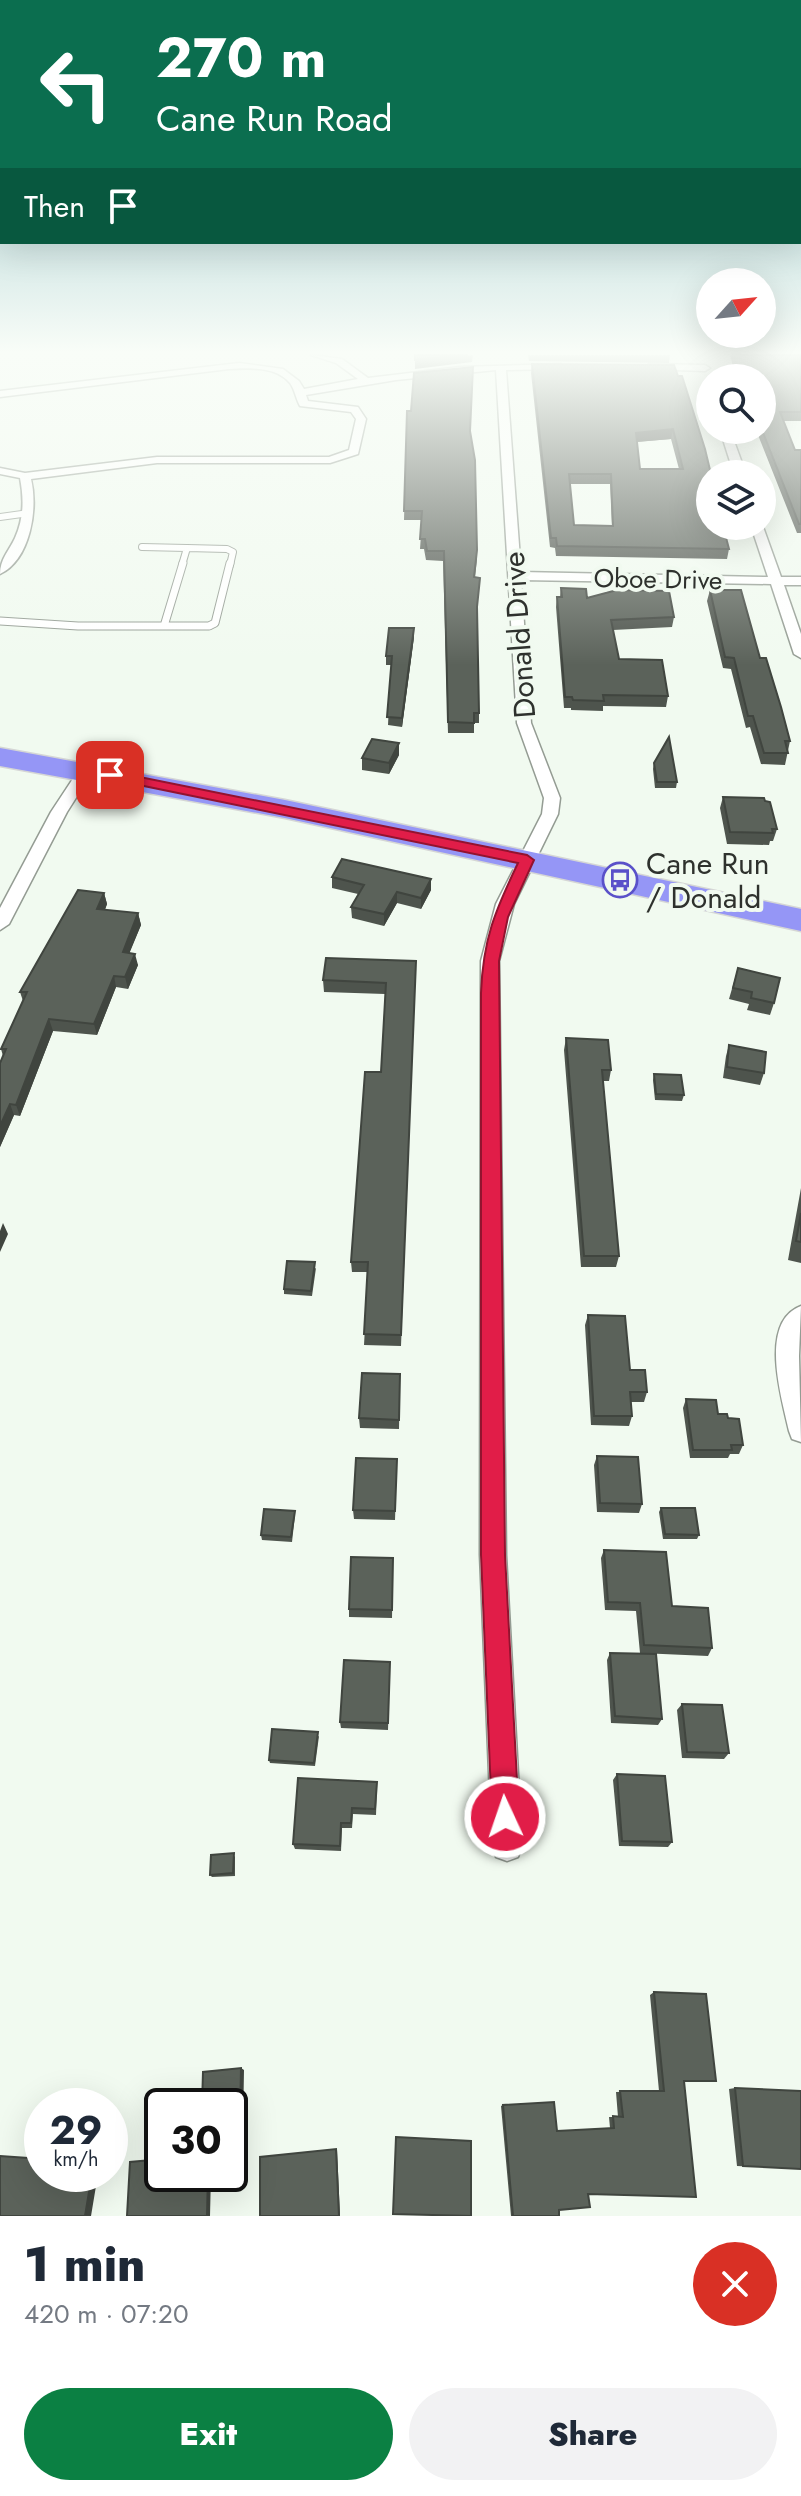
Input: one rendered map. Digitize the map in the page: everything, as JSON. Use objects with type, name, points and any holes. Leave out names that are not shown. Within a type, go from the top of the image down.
[{"type":"highway","points":[[0,757],[285,809],[801,920]]},
{"type":"street","points":[[0,471],[25,476],[157,460],[335,458]]},
{"type":"street","name":"Donald Drive","points":[[507,458],[524,723],[552,798],[550,814],[500,917],[490,961],[493,1555],[507,1846]]},
{"type":"street","points":[[1,567],[26,533],[29,513],[25,476]]},
{"type":"street","points":[[762,540],[801,654]]},
{"type":"street","name":"Oboe Drive","points":[[514,576],[801,581]]},
{"type":"street","points":[[0,924],[59,812],[85,771]]},
{"type":"street","points":[[801,1316],[790,1327],[785,1353],[801,1431]]},
{"type":"lane","points":[[0,517],[29,513]]},
{"type":"lane","points":[[0,621],[164,626],[209,626],[215,623],[233,552],[227,549],[142,547]]},
{"type":"lane","points":[[164,626],[187,548]]},
{"type":"building","points":[[406,458],[475,458],[477,550],[474,577],[480,578],[477,607],[479,713],[474,713],[474,723],[448,722],[444,551],[427,551],[425,539],[420,539],[422,511],[404,511]]},
{"type":"building","points":[[542,458],[639,458],[640,469],[683,469],[680,458],[707,458],[696,460],[696,540],[727,540],[729,549],[557,546],[556,538],[551,538]],"holes":[[[569,474],[611,474],[613,526],[574,525]]]},
{"type":"building","points":[[773,458],[801,458],[801,524],[776,460]]},
{"type":"building","points":[[561,588],[586,589],[587,598],[617,590],[669,591],[674,617],[611,620],[619,659],[662,660],[668,696],[603,695],[604,701],[565,697],[557,597],[562,597]]},
{"type":"building","points":[[710,590],[741,590],[760,658],[766,658],[781,707],[790,741],[785,741],[788,753],[764,753],[753,716],[748,716],[734,658],[725,657]]},
{"type":"building","points":[[389,628],[414,628],[402,718],[387,717],[392,656],[386,656]]},
{"type":"building","points":[[669,737],[677,782],[657,782],[654,763]]},
{"type":"building","points":[[372,739],[399,743],[389,763],[362,758]]},
{"type":"building","points":[[723,797],[764,798],[770,802],[777,829],[772,829],[773,833],[730,832]]},
{"type":"building","points":[[342,859],[431,879],[421,898],[397,892],[384,914],[351,907],[364,885],[332,877]]},
{"type":"building","points":[[78,890],[104,893],[97,909],[138,913],[123,952],[135,954],[125,977],[114,976],[94,1024],[49,1019],[16,1105],[10,1104],[0,1126],[0,1063],[6,1049],[1,1049],[27,992],[20,992]]},
{"type":"building","points":[[326,958],[416,961],[401,1335],[364,1334],[368,1262],[351,1262],[365,1072],[381,1072],[386,983],[323,980]]},
{"type":"building","points":[[738,968],[780,978],[774,1003],[751,998],[752,992],[733,988]]},
{"type":"building","points":[[566,1038],[608,1040],[611,1070],[602,1070],[619,1256],[584,1256]]},
{"type":"building","points":[[729,1045],[766,1052],[764,1073],[727,1067]]},
{"type":"building","points":[[654,1074],[681,1075],[684,1095],[656,1094]]},
{"type":"building","points":[[801,1213],[801,1242],[796,1241]]},
{"type":"building","points":[[287,1261],[315,1262],[311,1291],[284,1289]]},
{"type":"building","points":[[588,1315],[625,1316],[630,1370],[645,1370],[647,1392],[630,1392],[632,1416],[594,1416]]},
{"type":"building","points":[[362,1373],[400,1374],[399,1420],[359,1418]]},
{"type":"building","points":[[686,1399],[716,1400],[718,1414],[739,1419],[743,1445],[731,1445],[732,1450],[693,1450]]},
{"type":"building","points":[[597,1456],[638,1457],[642,1504],[600,1503]]},
{"type":"building","points":[[356,1458],[397,1459],[395,1511],[353,1510]]},
{"type":"building","points":[[661,1508],[695,1508],[699,1535],[665,1534]]},
{"type":"building","points":[[264,1509],[295,1511],[291,1537],[261,1535]]},
{"type":"building","points":[[604,1550],[666,1552],[672,1606],[708,1608],[712,1648],[644,1645],[640,1603],[608,1602]]},
{"type":"building","points":[[351,1557],[393,1558],[392,1610],[349,1609]]},
{"type":"building","points":[[610,1653],[656,1654],[662,1719],[615,1716]]},
{"type":"building","points":[[344,1660],[390,1662],[388,1723],[340,1722]]},
{"type":"building","points":[[682,1704],[722,1705],[729,1753],[687,1752]]},
{"type":"building","points":[[272,1729],[318,1732],[314,1763],[269,1760]]},
{"type":"building","points":[[617,1774],[665,1776],[672,1842],[622,1841]]},
{"type":"building","points":[[298,1778],[377,1782],[375,1809],[352,1808],[351,1823],[341,1823],[340,1846],[293,1844]]},
{"type":"building","points":[[234,1853],[233,1873],[210,1875],[211,1855]]},
{"type":"building","points":[[654,1992],[706,1994],[716,2081],[684,2081],[696,2197],[588,2194],[590,2207],[559,2210],[559,2216],[513,2216],[503,2105],[554,2102],[557,2131],[614,2128],[613,2116],[623,2117],[620,2091],[664,2091]]},
{"type":"building","points":[[241,2068],[241,2088],[203,2088],[203,2072]]},
{"type":"building","points":[[735,2088],[801,2091],[801,2169],[743,2166]]},
{"type":"building","points":[[396,2137],[471,2141],[471,2216],[393,2214]]},
{"type":"building","points":[[336,2149],[339,2216],[260,2216],[260,2157]]},
{"type":"building","points":[[0,2156],[24,2158],[24,2192],[89,2192],[85,2216],[0,2216]]},
{"type":"building","points":[[144,2161],[144,2192],[208,2192],[207,2216],[127,2216],[130,2162]]},
{"type":"place","name":"Cane Run / Donald","points":[[620,880]]},
{"type":"route","points":[[110,775],[527,860],[500,917],[490,961],[493,1555],[505,1817]]}]
